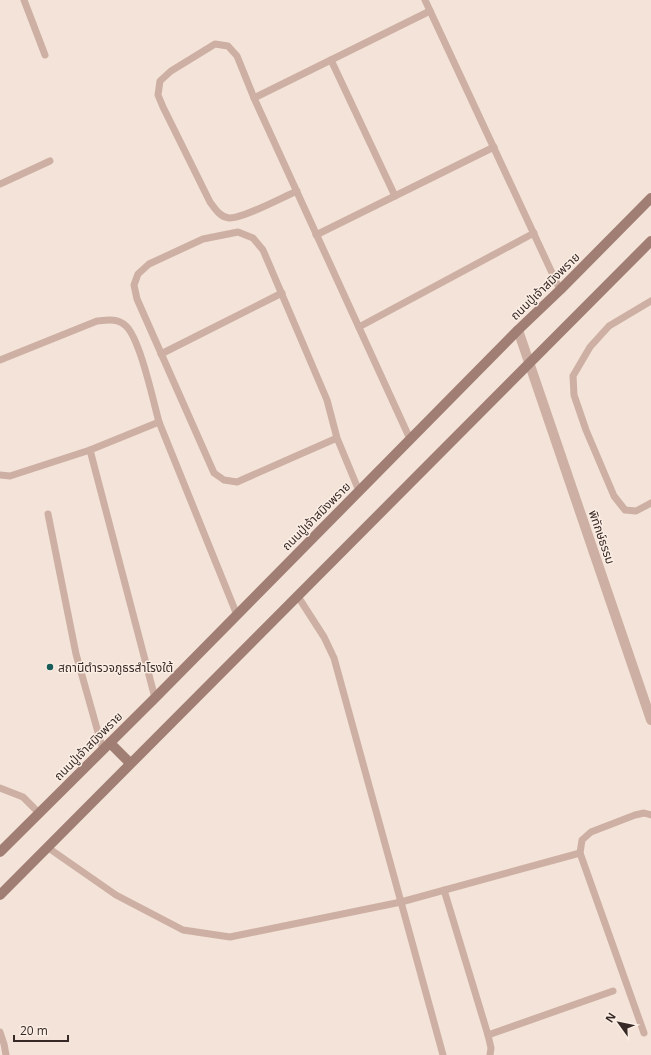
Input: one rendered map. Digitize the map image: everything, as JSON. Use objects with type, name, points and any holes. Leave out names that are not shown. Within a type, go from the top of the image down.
[{"type":"main road","name":"ถนนปู่เจ้าสมิงพราย","points":[[0,852],[155,698],[518,330],[651,198]]},
{"type":"main road","points":[[0,894],[651,241]]},
{"type":"main road","points":[[106,747],[130,763]]},
{"type":"street","name":"พิทักษ์ธรรม","points":[[518,330],[651,720]]},
{"type":"lane","points":[[24,0],[45,55]]},
{"type":"lane","points":[[425,0],[560,290]]},
{"type":"lane","points":[[254,98],[430,11]]},
{"type":"lane","points":[[297,191],[247,214],[230,218],[218,213],[210,202],[158,95],[160,81],[171,71],[215,44],[228,46],[237,56],[254,98],[297,191],[410,439]]},
{"type":"lane","points":[[331,60],[395,196]]},
{"type":"lane","points":[[316,234],[494,147]]},
{"type":"lane","points":[[0,184],[50,161]]},
{"type":"lane","points":[[337,438],[237,482],[224,480],[214,473],[137,299],[134,285],[138,274],[149,264],[202,238],[238,232],[253,238],[263,250],[282,292],[327,400],[337,438],[359,491]]},
{"type":"lane","points":[[359,327],[534,233]]},
{"type":"lane","points":[[161,354],[282,292]]},
{"type":"lane","points":[[651,301],[609,326],[590,347],[573,376],[574,395],[586,430],[614,496],[625,510],[636,511],[651,503]]},
{"type":"lane","points":[[0,360],[97,321],[111,319],[126,326],[136,341],[159,422],[237,615]]},
{"type":"lane","points":[[0,475],[10,476],[90,450],[159,422]]},
{"type":"lane","points":[[90,450],[155,698]]},
{"type":"lane","points":[[48,514],[76,654],[106,747]]},
{"type":"lane","points":[[297,596],[324,637],[334,658],[443,1055]]},
{"type":"lane","points":[[0,788],[23,797],[39,813]]},
{"type":"lane","points":[[644,1033],[580,853],[582,840],[591,832],[635,815],[644,813],[651,815]]},
{"type":"lane","points":[[47,847],[116,895],[183,930],[230,937],[401,902],[580,853]]},
{"type":"lane","points":[[444,890],[488,1035],[491,1048],[490,1055]]},
{"type":"lane","points":[[488,1035],[613,990]]},
{"type":"lane","points":[[0,1032],[6,1055]]},
{"type":"place","name":"สถานีตำรวจภูธรสำโรงใต้","points":[[50,667]]}]
